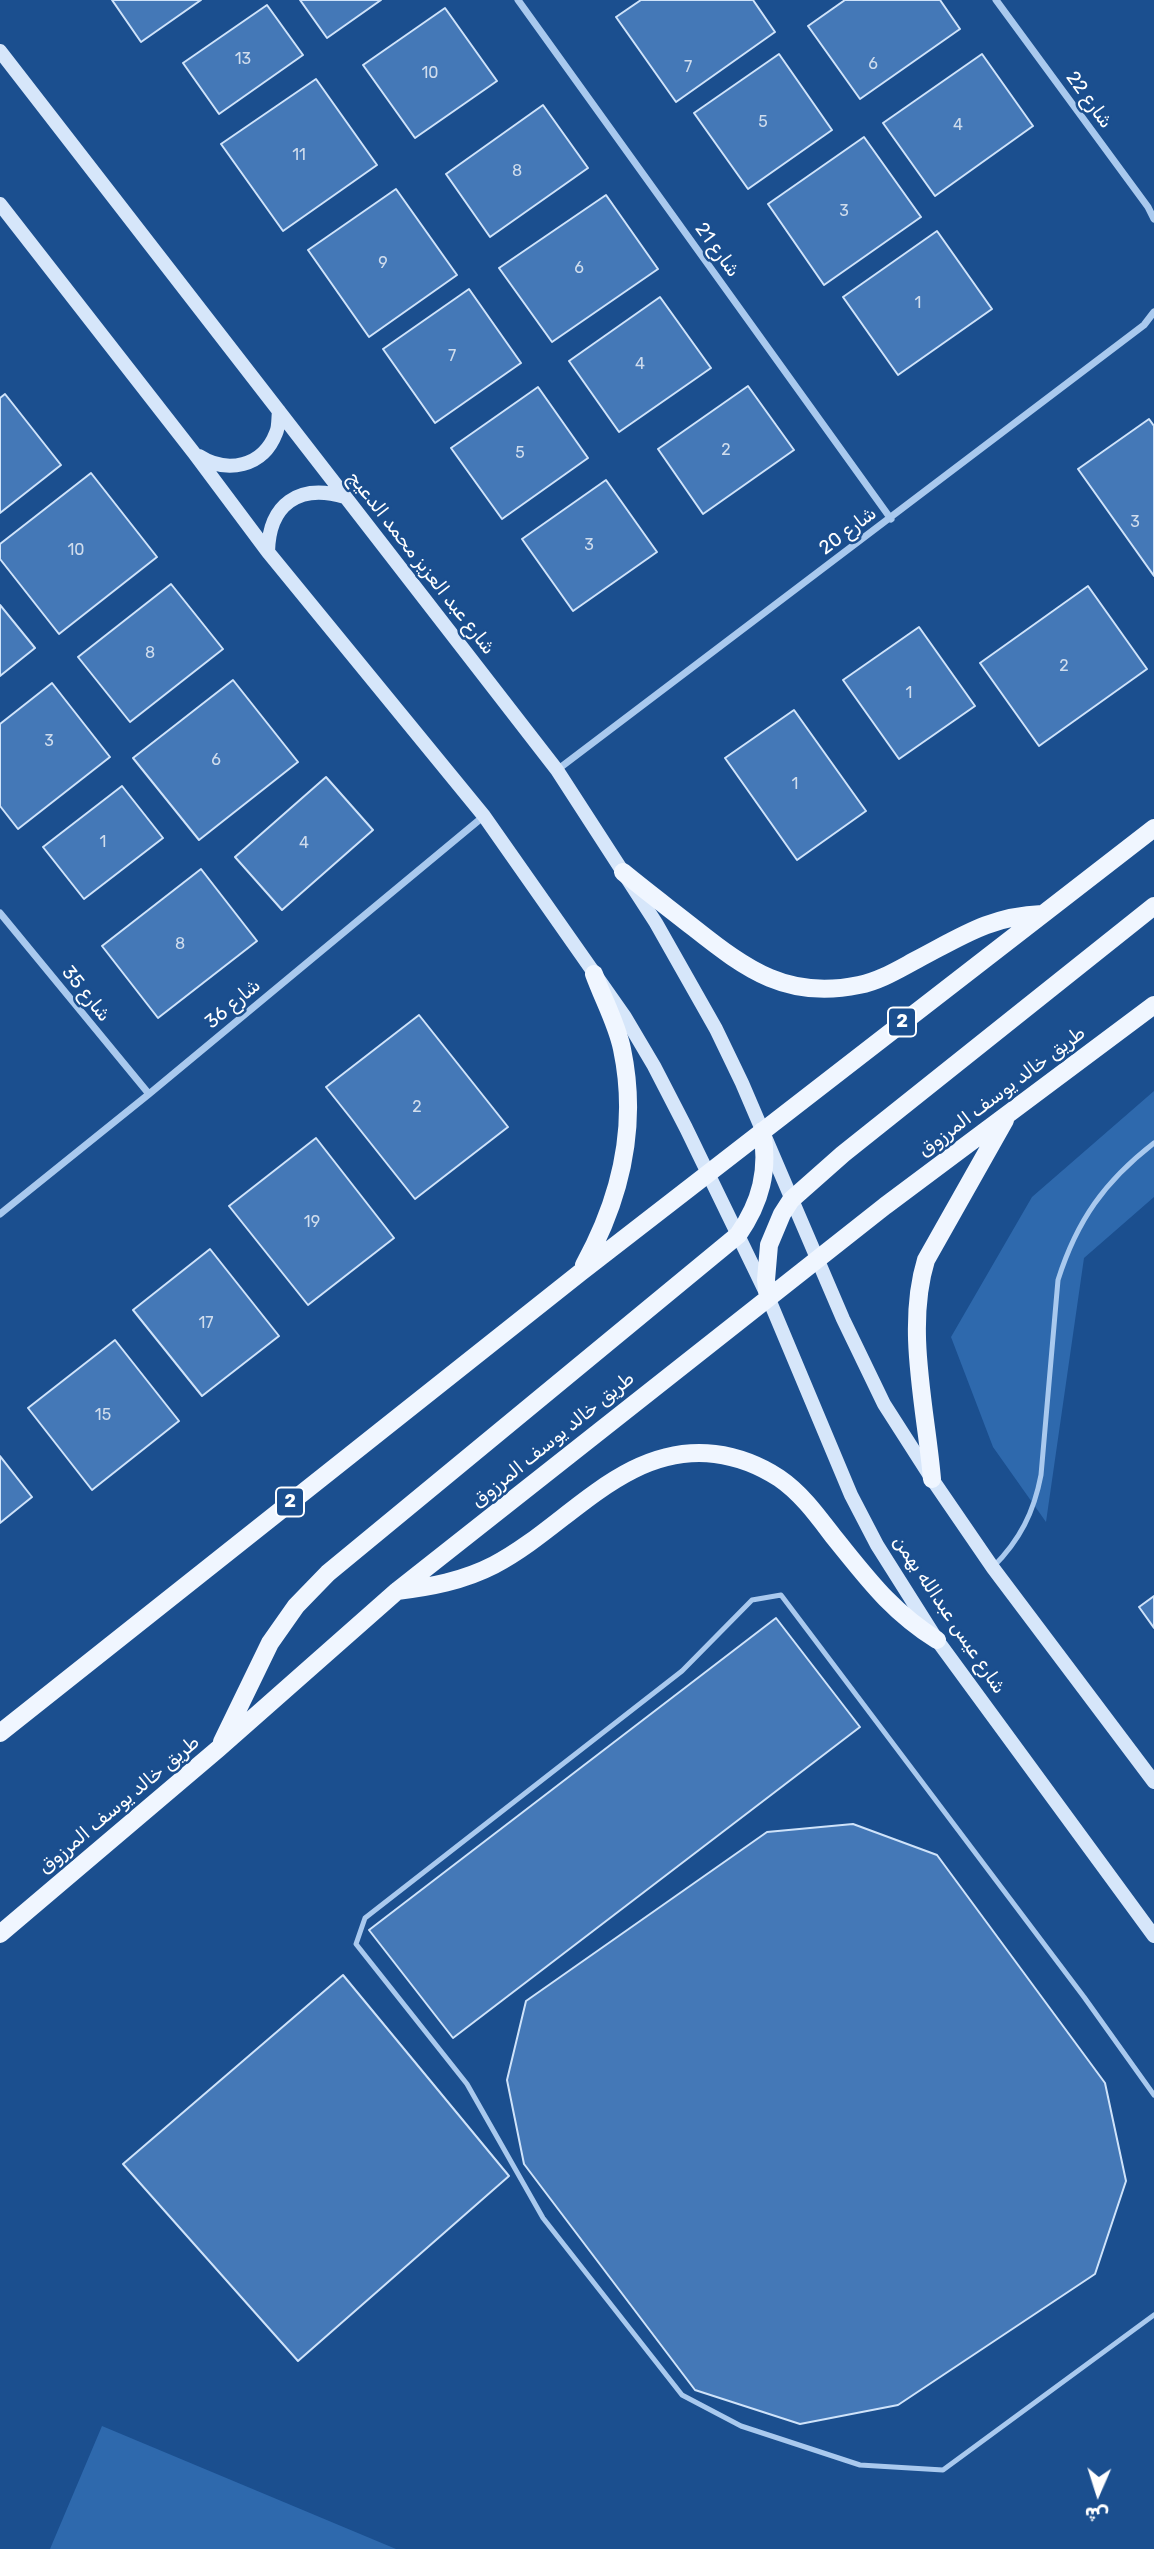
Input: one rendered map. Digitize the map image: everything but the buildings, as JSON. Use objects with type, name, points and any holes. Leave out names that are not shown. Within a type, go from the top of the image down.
[{"type":"main road","name":"2","points":[[0,1732],[581,1272],[1154,828]]},
{"type":"main road","points":[[623,872],[736,962],[760,975],[810,989],[862,985],[886,976],[991,921],[1016,915],[1042,914]]},
{"type":"main road","points":[[768,1297],[766,1280],[769,1245],[791,1200],[843,1154],[1154,906]]},
{"type":"main road","points":[[581,1272],[614,1201],[624,1164],[628,1125],[628,1086],[622,1047],[594,974]]},
{"type":"main road","name":"طريق خالد يوسف المرزوق","points":[[0,1934],[218,1749],[397,1591],[817,1259],[1154,1005]]},
{"type":"main road","points":[[932,1479],[916,1316],[921,1278],[926,1260],[1008,1114]]},
{"type":"main road","points":[[218,1749],[270,1643],[296,1606],[328,1573],[738,1235],[758,1203],[762,1186],[765,1158],[762,1131]]},
{"type":"main road","points":[[397,1591],[430,1587],[493,1565],[522,1548],[622,1474],[648,1461],[675,1454],[702,1452],[730,1456],[757,1465],[781,1479],[802,1497],[889,1604],[912,1624],[937,1640]]},
{"type":"street","name":"شارع 21","points":[[517,0],[891,519]]},
{"type":"street","name":"شارع 22","points":[[996,0],[1148,207],[1154,219]]},
{"type":"street","name":"شارع عبد العزيز محمد الدعيج","points":[[0,51],[557,770],[688,975],[742,1083],[762,1131]]},
{"type":"street","points":[[0,204],[268,552],[484,816],[625,1017],[654,1066],[709,1173]]},
{"type":"street","name":"شارع 20","points":[[557,770],[1144,325],[1154,312]]},
{"type":"street","points":[[194,453],[211,464],[232,467],[252,462],[268,449],[277,431],[279,411]]},
{"type":"street","points":[[268,552],[268,532],[276,514],[289,500],[307,492],[327,491],[345,497]]},
{"type":"street","name":"شارع 36","points":[[0,1214],[484,816]]},
{"type":"street","name":"شارع 35","points":[[0,913],[149,1094]]},
{"type":"street","points":[[762,1131],[863,1365],[884,1404],[993,1567],[1154,1782]]},
{"type":"street","name":"شارع عيس عبدالله بهمن","points":[[709,1173],[768,1297],[851,1495],[877,1545],[937,1640],[1154,1936]]},
{"type":"lane","points":[[993,1567],[1020,1535],[1037,1497],[1058,1280],[1067,1252],[1095,1200],[1121,1171],[1154,1143]]},
{"type":"lane","points":[[1154,2095],[1084,1997],[781,1595],[752,1600],[682,1671],[365,1918],[356,1944],[467,2084],[543,2218],[682,2395],[741,2426],[860,2465],[943,2470],[1154,2315]]},
{"type":"shaded area","points":[[1154,1091],[1154,1197],[1084,1258],[1046,1522],[993,1447],[951,1337],[1032,1197]]},
{"type":"shaded area","points":[[102,2426],[396,2549],[50,2549]]}]
